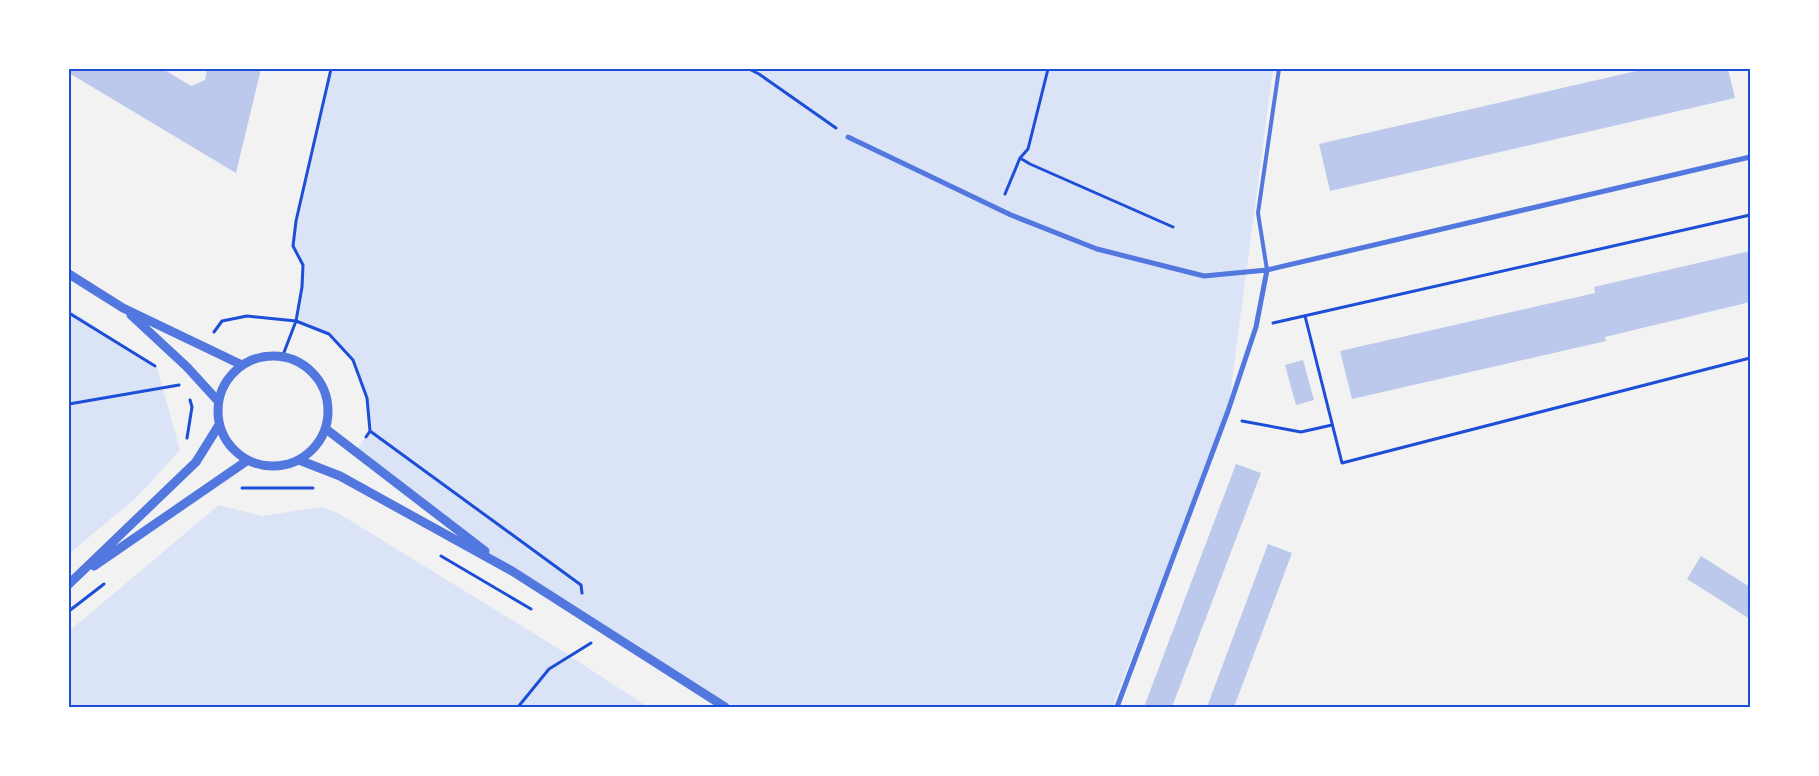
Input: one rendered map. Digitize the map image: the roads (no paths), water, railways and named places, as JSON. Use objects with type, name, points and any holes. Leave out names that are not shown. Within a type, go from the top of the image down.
[{"type":"street","points":[[848,137],[999,209],[1097,250],[1204,276],[1267,270],[1750,157]]},
{"type":"street","points":[[1117,707],[1228,411],[1256,327],[1267,270]]},
{"type":"street","points":[[69,274],[123,308],[242,365]]},
{"type":"street","points":[[123,308],[187,367],[218,401]]},
{"type":"street","points":[[283,356],[301,362],[316,375],[321,383],[325,391],[329,410],[326,429],[319,442],[299,460],[282,465],[265,465],[248,460],[235,451],[225,439],[220,425],[218,401],[227,381],[242,365],[261,357],[283,356]]},
{"type":"street","points":[[70,583],[196,462],[220,425]]},
{"type":"street","points":[[326,429],[512,571]]},
{"type":"street","points":[[70,583],[248,460]]},
{"type":"street","points":[[299,460],[340,476],[512,571],[724,707]]},
{"type":"lane","points":[[1267,270],[1258,213],[1279,69]]}]
